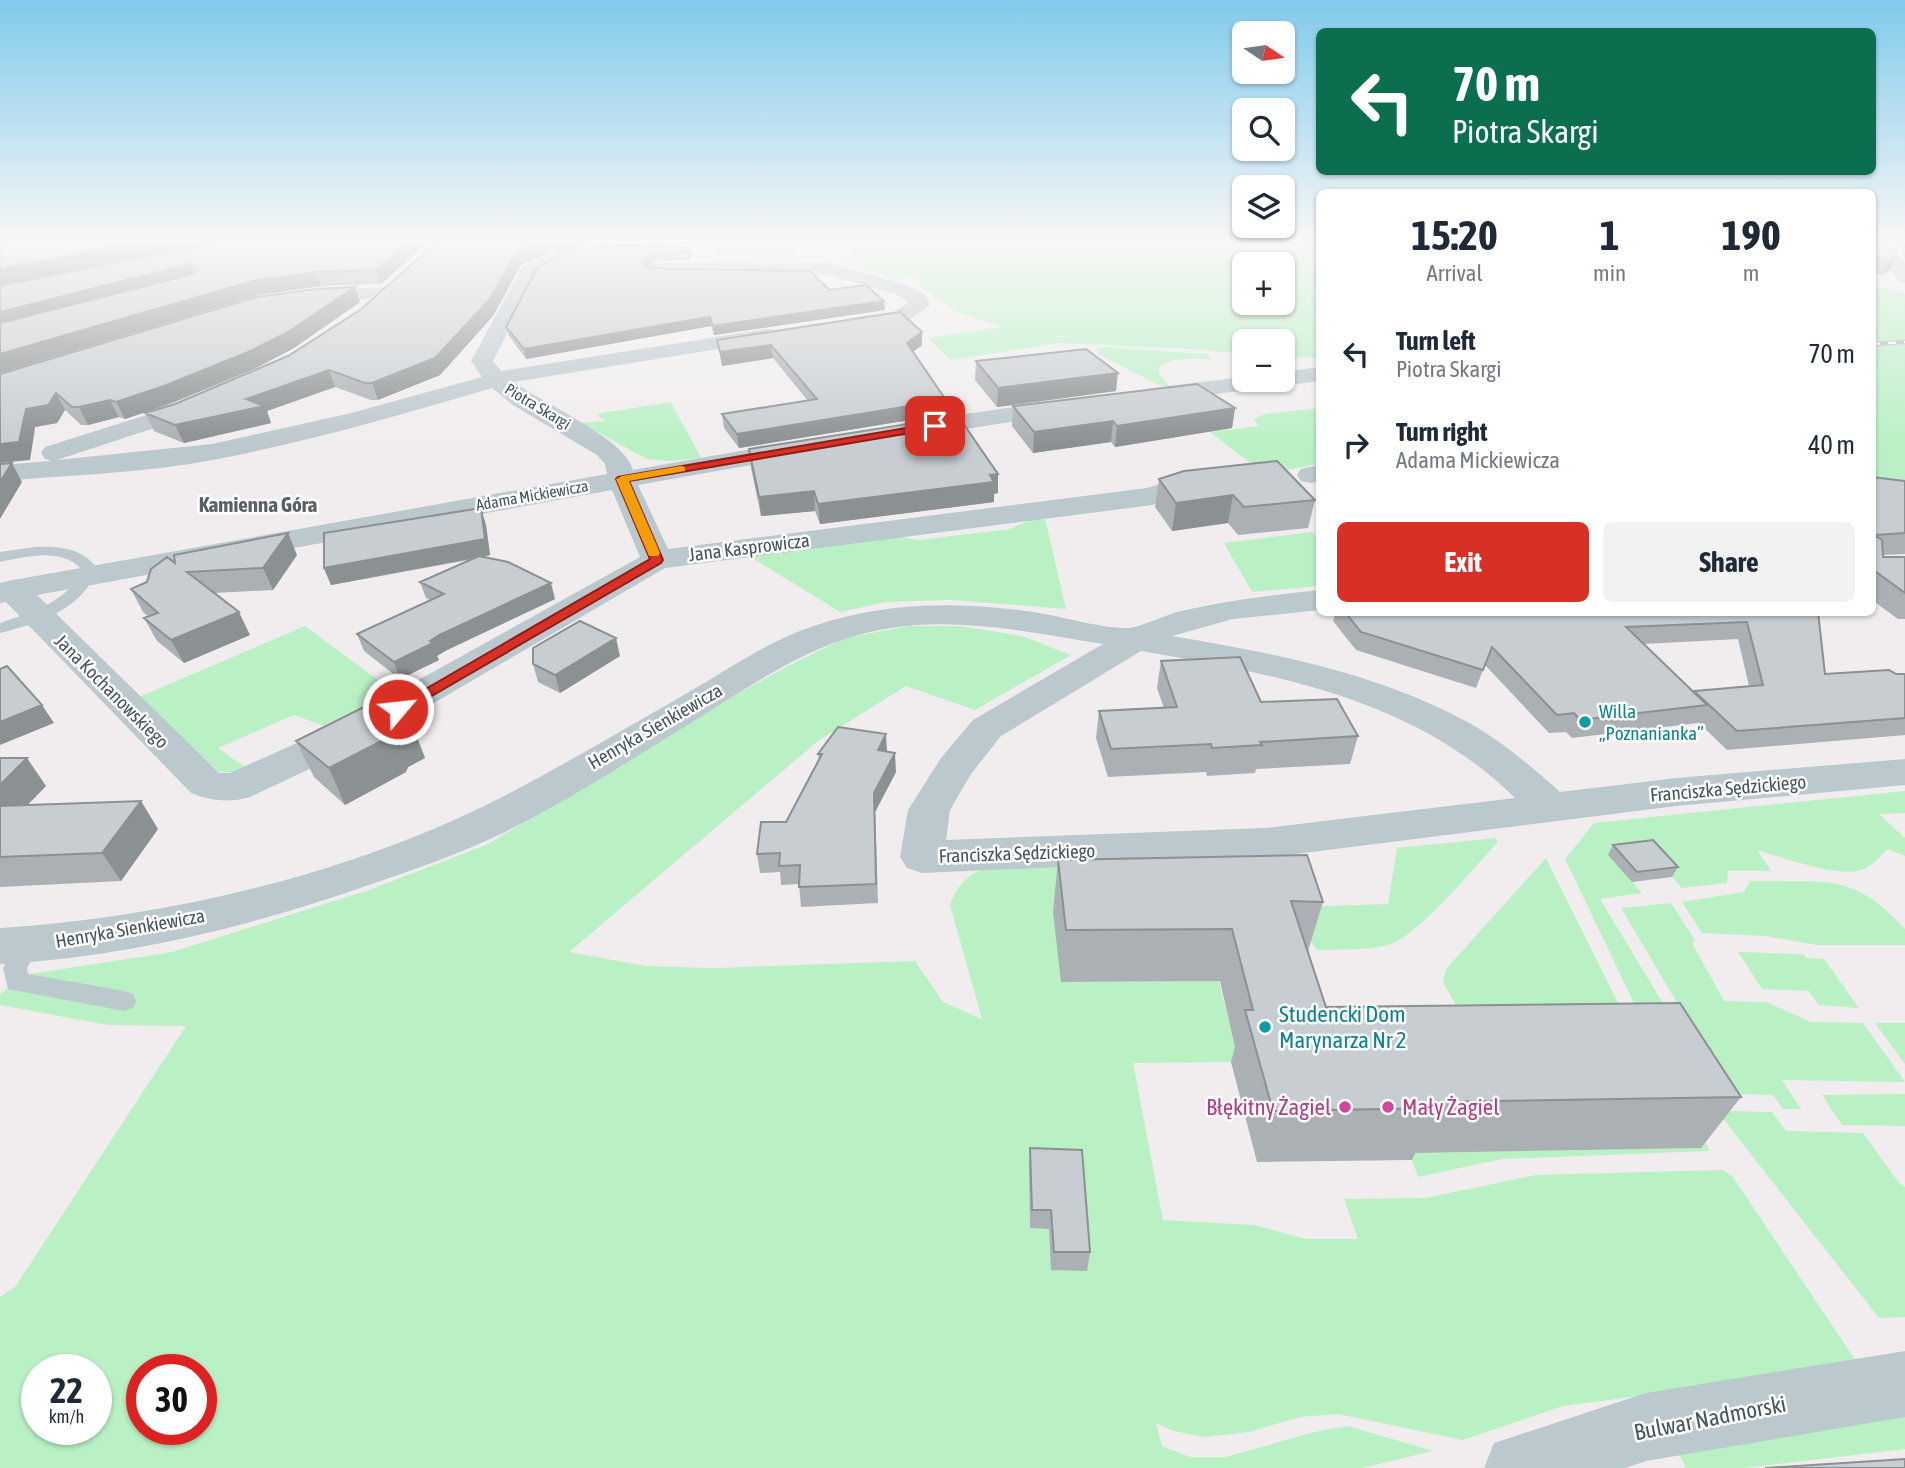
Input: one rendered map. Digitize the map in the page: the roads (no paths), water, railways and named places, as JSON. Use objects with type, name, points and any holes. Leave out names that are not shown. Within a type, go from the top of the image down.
[{"type":"street","points":[[358,318],[368,310]]},
{"type":"street","name":"Piotra Skargi","points":[[509,310],[482,361],[495,379],[522,400],[606,449],[618,463],[622,479],[657,560]]},
{"type":"street","points":[[836,325],[902,316],[917,310]]},
{"type":"street","points":[[11,472],[133,462],[212,452],[286,438],[421,403],[495,379],[605,359],[783,333]]},
{"type":"street","points":[[1295,377],[1316,375]]},
{"type":"street","points":[[1133,398],[1232,385]]},
{"type":"street","points":[[11,472],[48,455],[174,416],[218,398]]},
{"type":"street","points":[[421,403],[502,403],[522,400]]},
{"type":"street","points":[[880,435],[1093,403]]},
{"type":"street","name":"Adama Mickiewicza","points":[[6,591],[826,444]]},
{"type":"street","name":"Jana Kasprowicza","points":[[215,787],[236,787],[248,783],[355,732],[442,685],[657,560],[1152,496],[1170,489]]},
{"type":"street","name":"Jana Kochanowskiego","points":[[6,591],[36,615],[205,783],[215,787]]},
{"type":"street","points":[[1135,640],[1169,624],[1233,609],[1316,600]]},
{"type":"street","name":"Henryka Sienkiewicza","points":[[14,945],[141,929],[234,909],[332,881],[428,848],[498,818],[786,649],[853,624],[891,617],[970,614],[1135,640]]},
{"type":"street","points":[[1135,640],[1278,666],[1361,689],[1398,703],[1481,748],[1527,780],[1550,807]]},
{"type":"street","name":"Franciszka Sędzickiego","points":[[1135,640],[987,727],[955,767],[929,810],[922,857],[1265,843],[1676,792],[1905,772]]},
{"type":"street","name":"Bulwar Nadmorski","points":[[1519,1468],[1646,1427],[1905,1384]]},
{"type":"lane","points":[[0,557],[32,552],[65,553],[85,561],[89,568],[84,583],[66,599],[36,615],[0,628]]},
{"type":"lane","points":[[14,945],[17,982],[124,1001]]},
{"type":"railway","points":[[1876,344],[1905,342]]},
{"type":"place","name":"Willa „Poznanianka”","points":[[1585,722]]},
{"type":"place","name":"Studencki Dom Marynarza Nr 2","points":[[1265,1027]]},
{"type":"place","name":"Błękitny Żagiel","points":[[1345,1107]]},
{"type":"place","name":"Mały Żagiel","points":[[1388,1107]]},
{"type":"district","name":"Kamienna Góra","points":[[258,505]]}]
